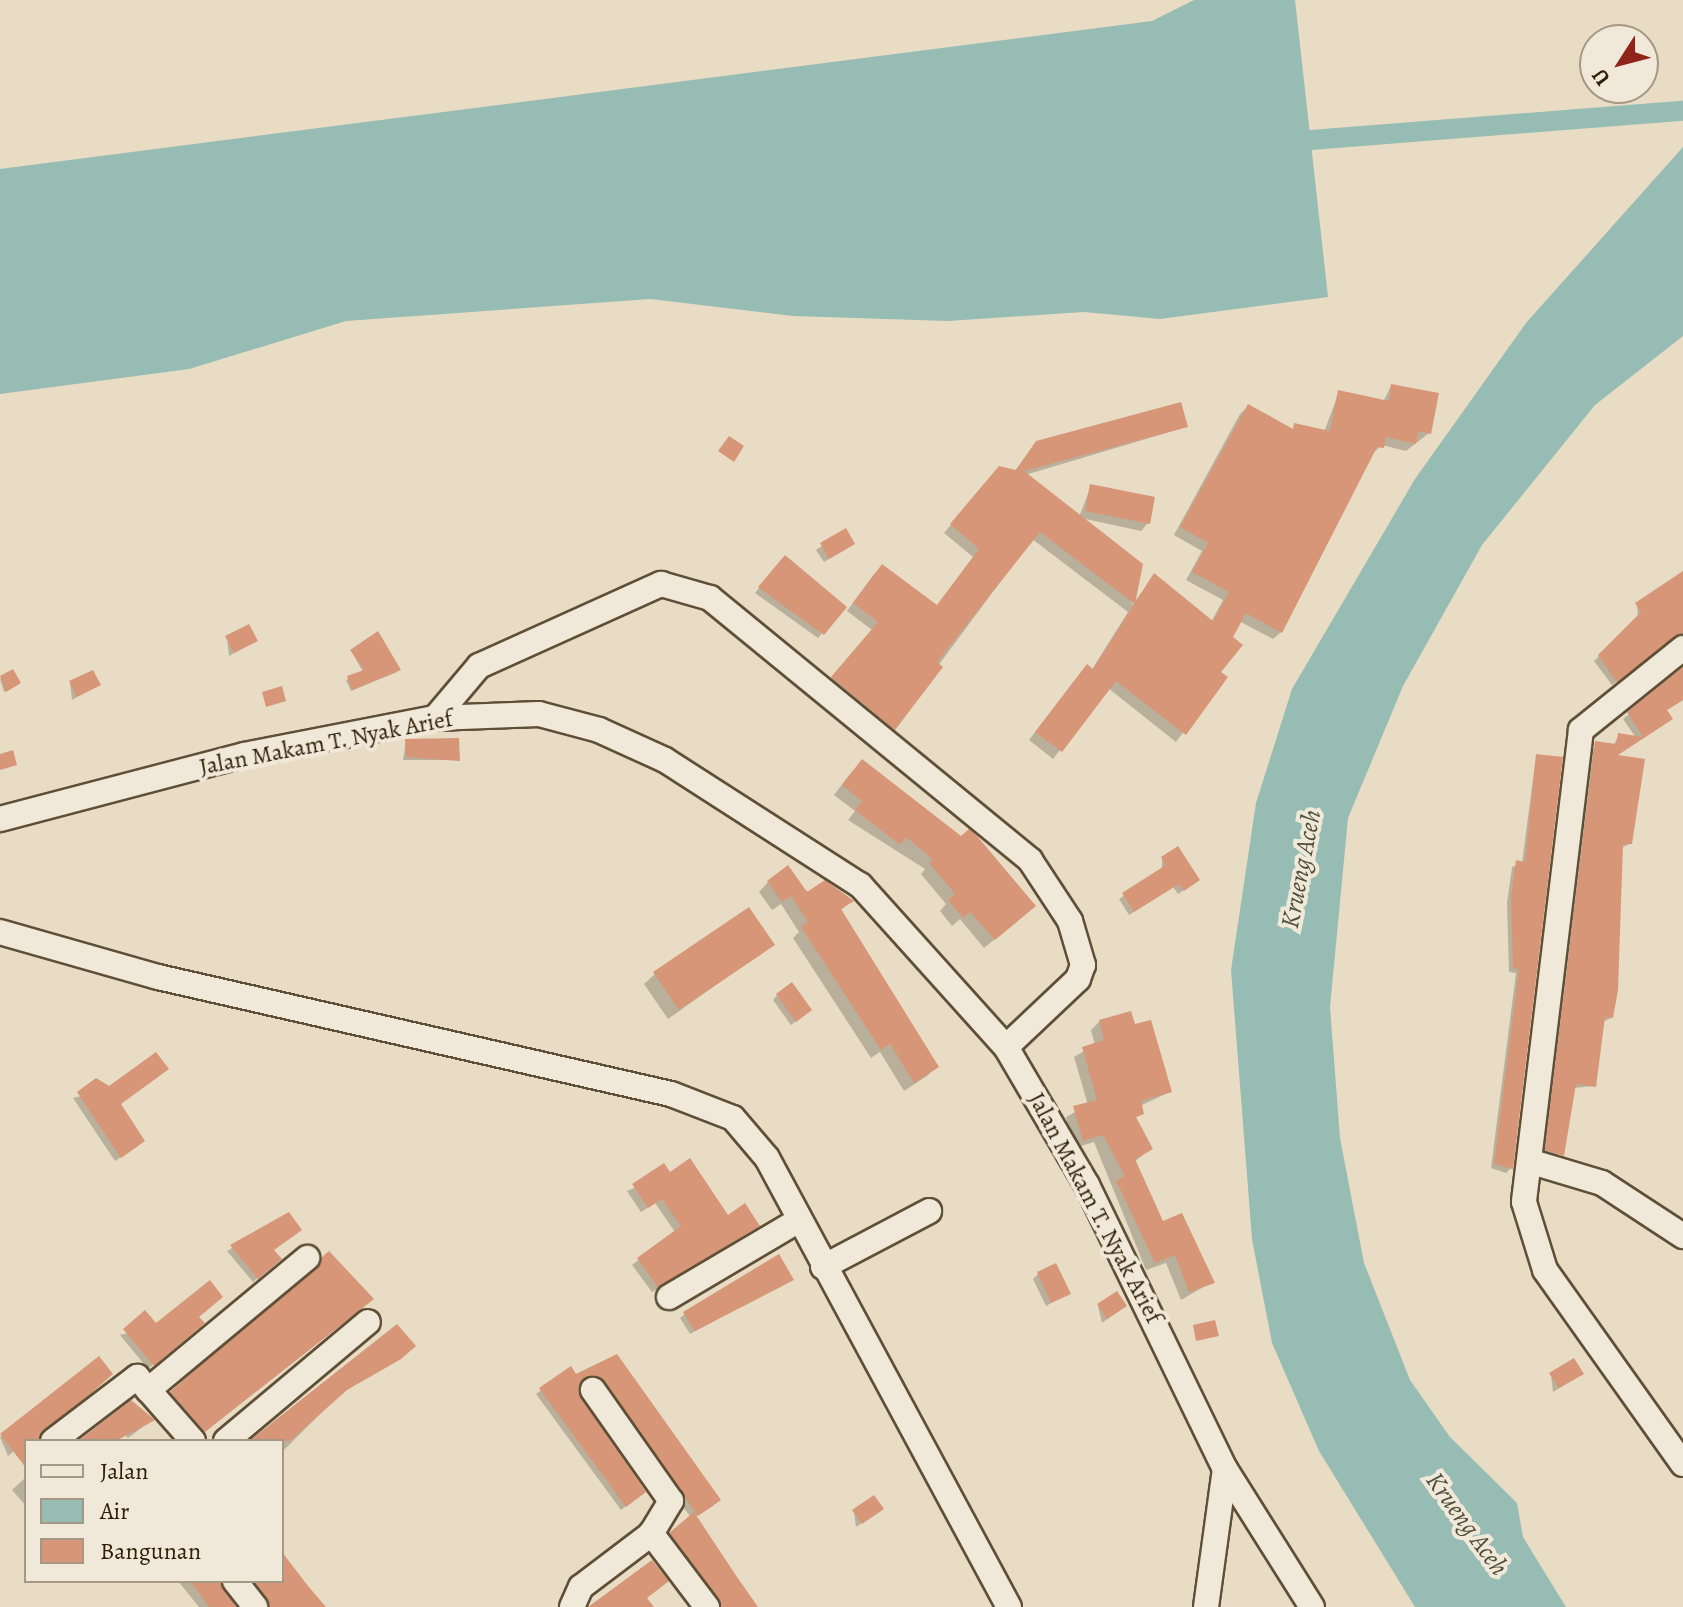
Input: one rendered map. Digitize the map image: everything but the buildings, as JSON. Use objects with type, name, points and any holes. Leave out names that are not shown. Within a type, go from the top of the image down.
[{"type":"street","points":[[435,718],[479,666],[661,584],[710,598],[1030,860],[1070,921],[1083,965],[1078,979],[1006,1047]]},
{"type":"street","points":[[1683,648],[1581,730],[1532,1162],[1524,1202],[1545,1270],[1683,1464]]},
{"type":"street","name":"Jalan Makam T. Nyak Arief","points":[[0,819],[244,755],[435,718],[539,714],[599,730],[665,760],[860,885],[1006,1047],[1087,1185],[1225,1469],[1312,1607]]},
{"type":"street","points":[[0,932],[158,977],[713,1106],[745,1130],[799,1220],[1009,1607]]},
{"type":"street","points":[[1532,1162],[1602,1183],[1683,1236]]},
{"type":"street","points":[[823,1267],[929,1211]]},
{"type":"street","points":[[669,1297],[799,1220]]},
{"type":"street","points":[[148,1390],[307,1258]]},
{"type":"street","points":[[228,1439],[368,1322]]},
{"type":"street","points":[[56,1439],[137,1377],[191,1439]]},
{"type":"street","points":[[572,1607],[581,1587],[651,1533],[671,1501],[593,1390]]},
{"type":"street","points":[[1206,1607],[1225,1469]]},
{"type":"street","points":[[651,1533],[707,1607]]},
{"type":"street","points":[[237,1583],[255,1607]]},
{"type":"water","points":[[1194,0],[1295,0],[1328,297],[1160,319],[1084,312],[948,321],[793,316],[650,299],[346,321],[189,369],[0,394],[0,169],[1152,21]]},
{"type":"water","name":"Krueng Aceh","points":[[1683,147],[1683,336],[1595,405],[1482,545],[1403,686],[1348,818],[1330,1007],[1340,1138],[1364,1263],[1410,1380],[1450,1437],[1517,1503],[1523,1537],[1566,1607],[1415,1607],[1319,1451],[1272,1343],[1252,1239],[1231,970],[1256,803],[1292,689],[1415,479],[1526,323]]},
{"type":"waterway","points":[[1311,140],[1683,111]]}]
